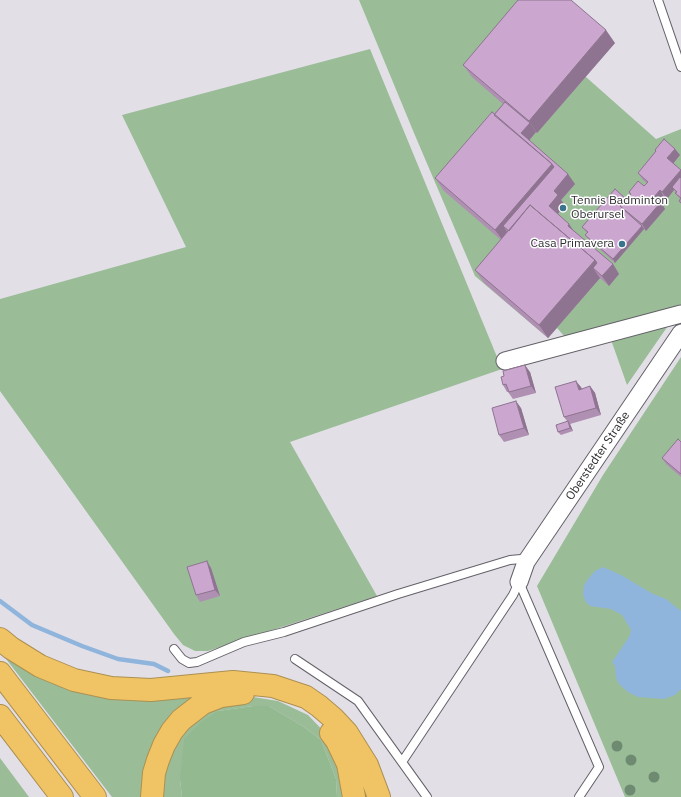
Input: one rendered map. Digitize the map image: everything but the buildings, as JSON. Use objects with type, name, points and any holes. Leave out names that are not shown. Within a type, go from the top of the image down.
[{"type":"highway","points":[[0,639],[11,648],[40,666],[74,680],[110,688],[151,690],[233,682],[273,686],[306,697],[334,718],[347,733],[367,765],[379,797]]},
{"type":"highway","points":[[0,673],[95,797]]},
{"type":"highway","points":[[152,797],[154,773],[158,760],[172,731],[182,720],[203,703],[221,696],[245,693],[287,700],[314,716],[337,741],[343,752],[349,770],[354,797]]},
{"type":"highway","points":[[0,716],[62,797]]},
{"type":"street","points":[[505,361],[681,314]]},
{"type":"street","name":"Oberstedter Straße","points":[[519,582],[526,562],[681,333]]},
{"type":"lane","points":[[658,0],[681,67]]},
{"type":"lane","points":[[174,649],[182,659],[189,663],[197,662],[244,642],[284,632],[398,594],[510,560],[520,559],[526,562]]},
{"type":"lane","points":[[402,762],[513,595],[519,582]]},
{"type":"lane","points":[[519,582],[599,767],[579,797]]},
{"type":"lane","points":[[295,659],[358,701],[427,797]]},
{"type":"green space","name":"Tennis Badminton Oberursel","points":[[359,0],[567,0],[586,77],[656,139],[681,129],[681,306],[565,337],[557,328],[548,338],[475,276]]},
{"type":"green space","points":[[370,49],[502,369],[290,442],[377,596],[208,651],[195,651],[183,645],[174,634],[0,391],[0,299],[186,247],[122,115]]},
{"type":"green space","points":[[672,320],[627,385],[610,337]]},
{"type":"green space","points":[[681,357],[681,797],[625,797],[537,586],[603,475]]},
{"type":"green space","points":[[0,651],[24,665],[198,693],[142,797],[112,797]]},
{"type":"green space","points":[[253,697],[278,701],[308,715],[331,739],[350,797],[337,797],[336,779],[321,740],[304,727],[269,706],[253,706],[218,711],[180,780],[182,797],[159,797],[169,748],[206,709]]},
{"type":"green space","points":[[253,706],[269,706],[304,727],[321,740],[336,779],[337,797],[182,797],[180,780],[184,739],[200,723],[218,711]]},
{"type":"green space","points":[[0,758],[29,797],[0,797]]},
{"type":"water","points":[[603,567],[621,575],[653,594],[666,599],[681,611],[681,689],[675,695],[664,699],[638,697],[628,692],[619,684],[616,678],[615,666],[612,662],[629,637],[631,630],[622,615],[611,609],[590,606],[585,601],[583,594],[584,585],[589,578],[595,571]]},
{"type":"waterway","points":[[0,601],[32,625],[82,646],[118,659],[154,664],[168,671]]},
{"type":"place","name":"Tennis Badminton Oberursel","points":[[563,208]]},
{"type":"place","name":"Casa Primavera","points":[[622,244]]}]
